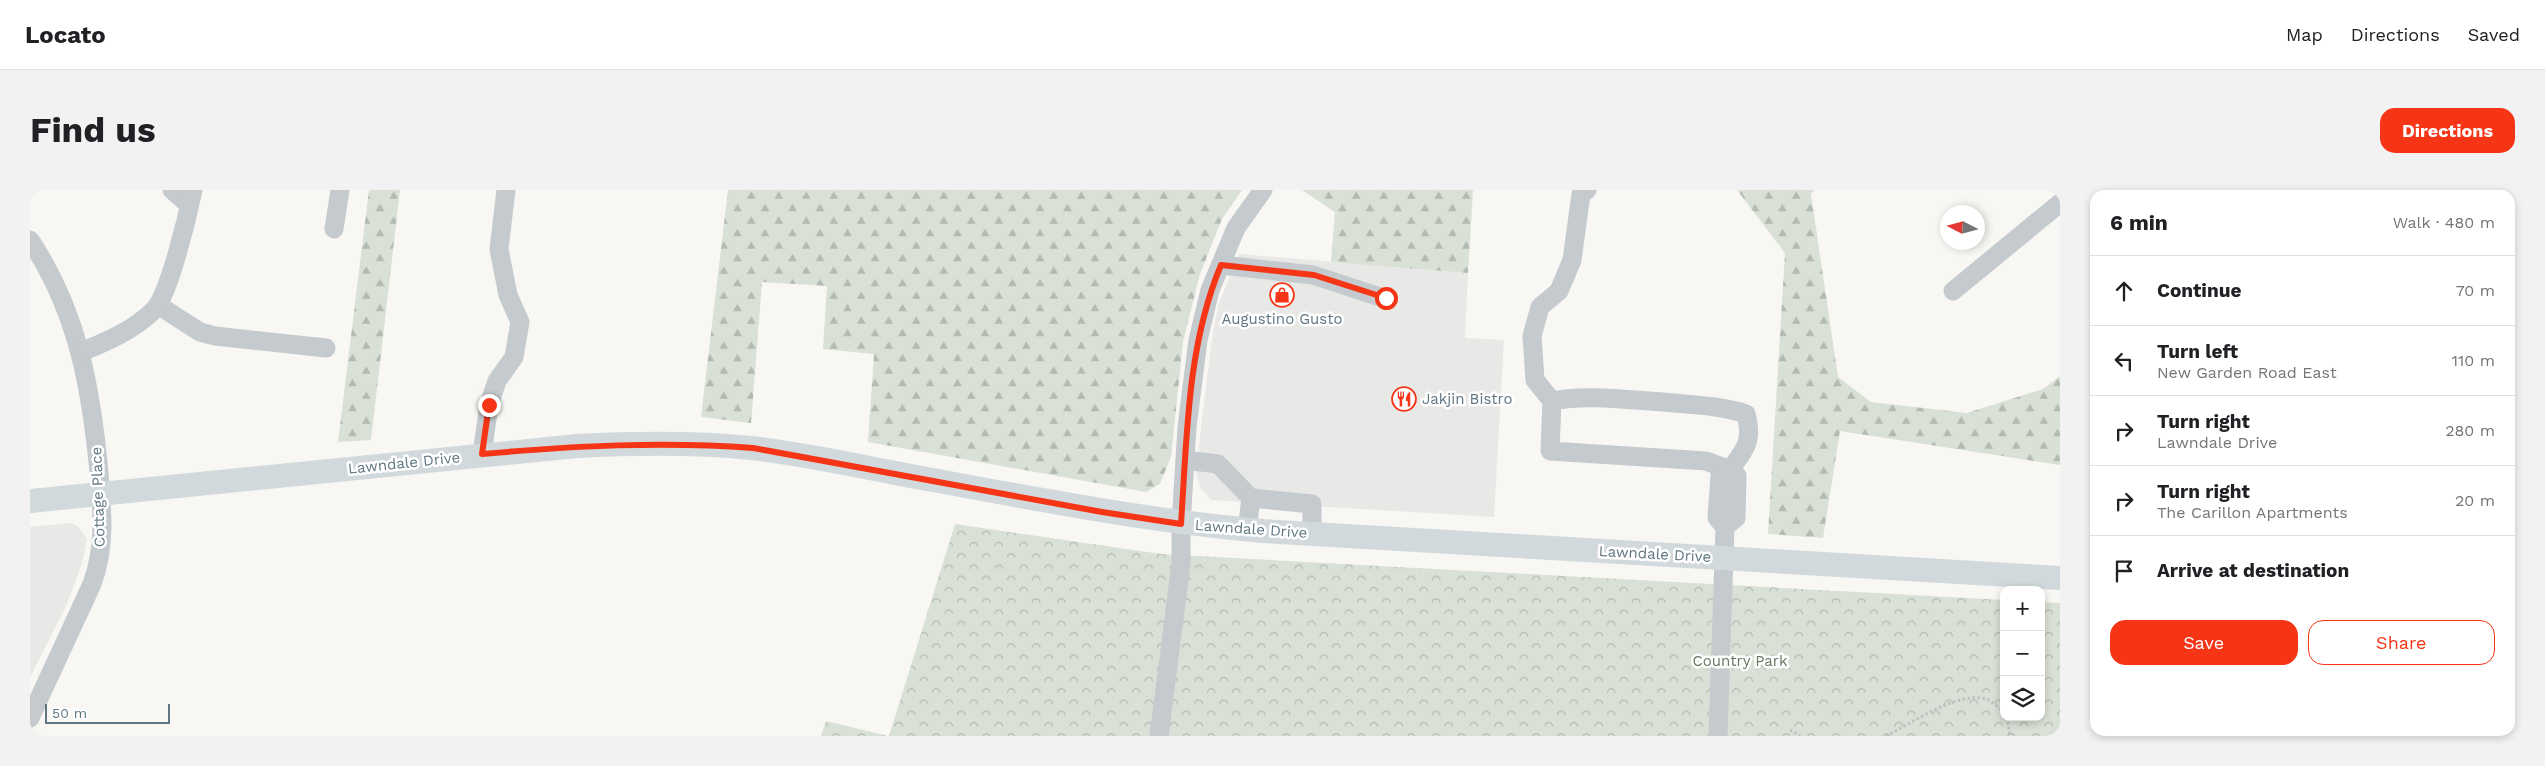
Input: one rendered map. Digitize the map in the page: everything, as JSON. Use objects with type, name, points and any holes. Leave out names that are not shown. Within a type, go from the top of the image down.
[{"type":"main road","name":"Lawndale Drive","points":[[30,501],[482,454],[618,444],[691,444],[753,448],[1102,512],[1181,524],[1312,534],[2060,578]]},
{"type":"street","points":[[81,352],[115,338],[158,305],[168,282],[191,198],[172,190]]},
{"type":"street","points":[[334,229],[340,190]]},
{"type":"street","points":[[482,454],[489,405],[497,381],[514,357],[520,322],[508,295],[499,249],[506,190]]},
{"type":"street","points":[[1160,736],[1181,564],[1181,524],[1185,460],[1198,340],[1210,290],[1236,228],[1263,190]]},
{"type":"street","points":[[1587,190],[1581,194],[1572,260],[1559,291],[1540,307],[1532,336],[1535,380],[1552,401],[1550,451],[1706,460],[1730,470],[1737,476],[1736,518],[1725,527],[1718,736]]},
{"type":"street","points":[[1953,291],[2060,203]]},
{"type":"street","name":"Cottage Place","points":[[30,240],[53,280],[81,352],[90,392],[101,495],[103,538],[98,569],[30,718]]},
{"type":"street","points":[[1221,265],[1314,275],[1386,298]]},
{"type":"street","points":[[158,305],[200,332],[215,336],[326,348]]},
{"type":"street","points":[[1552,401],[1568,398],[1622,399],[1727,408],[1746,414],[1751,432],[1745,450],[1730,470]]},
{"type":"street","points":[[1185,460],[1218,464],[1251,498],[1312,504],[1312,534]]},
{"type":"street","points":[[1247,530],[1251,498]]},
{"type":"path","points":[[1886,736],[1952,702],[1968,697],[1988,699],[2000,710]]},
{"type":"path","points":[[2008,721],[2010,736]]},
{"type":"path","points":[[1790,730],[1800,736]]},
{"type":"shaded area","points":[[1239,254],[1468,273],[1465,338],[1504,340],[1494,517],[1211,500],[1201,489],[1196,473],[1203,410],[1213,331],[1219,303]]},
{"type":"shaded area","points":[[70,523],[78,526],[87,539],[82,563],[67,604],[30,677],[30,527]]},
{"type":"green space","points":[[369,190],[400,190],[371,440],[338,442]]},
{"type":"green space","points":[[728,190],[1242,190],[1222,219],[1200,274],[1183,342],[1171,457],[1160,484],[1146,492],[868,442],[874,354],[823,349],[827,286],[762,282],[751,423],[701,417]]},
{"type":"green space","points":[[1302,190],[1473,190],[1468,273],[1331,262],[1335,212]]},
{"type":"green space","points":[[1737,190],[1814,190],[1811,194],[1838,377],[1871,402],[1967,413],[2043,389],[2060,376],[2060,465],[1840,431],[1823,538],[1768,534],[1785,253]]},
{"type":"green space","name":"Country Park","points":[[955,524],[1161,554],[2000,600],[2000,721],[2045,721],[2045,602],[2060,603],[2060,736],[889,736]]},
{"type":"green space","points":[[826,721],[888,736],[821,736]]},
{"type":"place","name":"Augustino Gusto","points":[[1282,295]]},
{"type":"place","name":"Jakjin Bistro","points":[[1404,399]]},
{"type":"route","points":[[489,405],[482,454],[577,446],[663,443],[753,448],[1102,512],[1181,524],[1187,427],[1198,340],[1210,290],[1221,265],[1314,275],[1386,298]]}]
